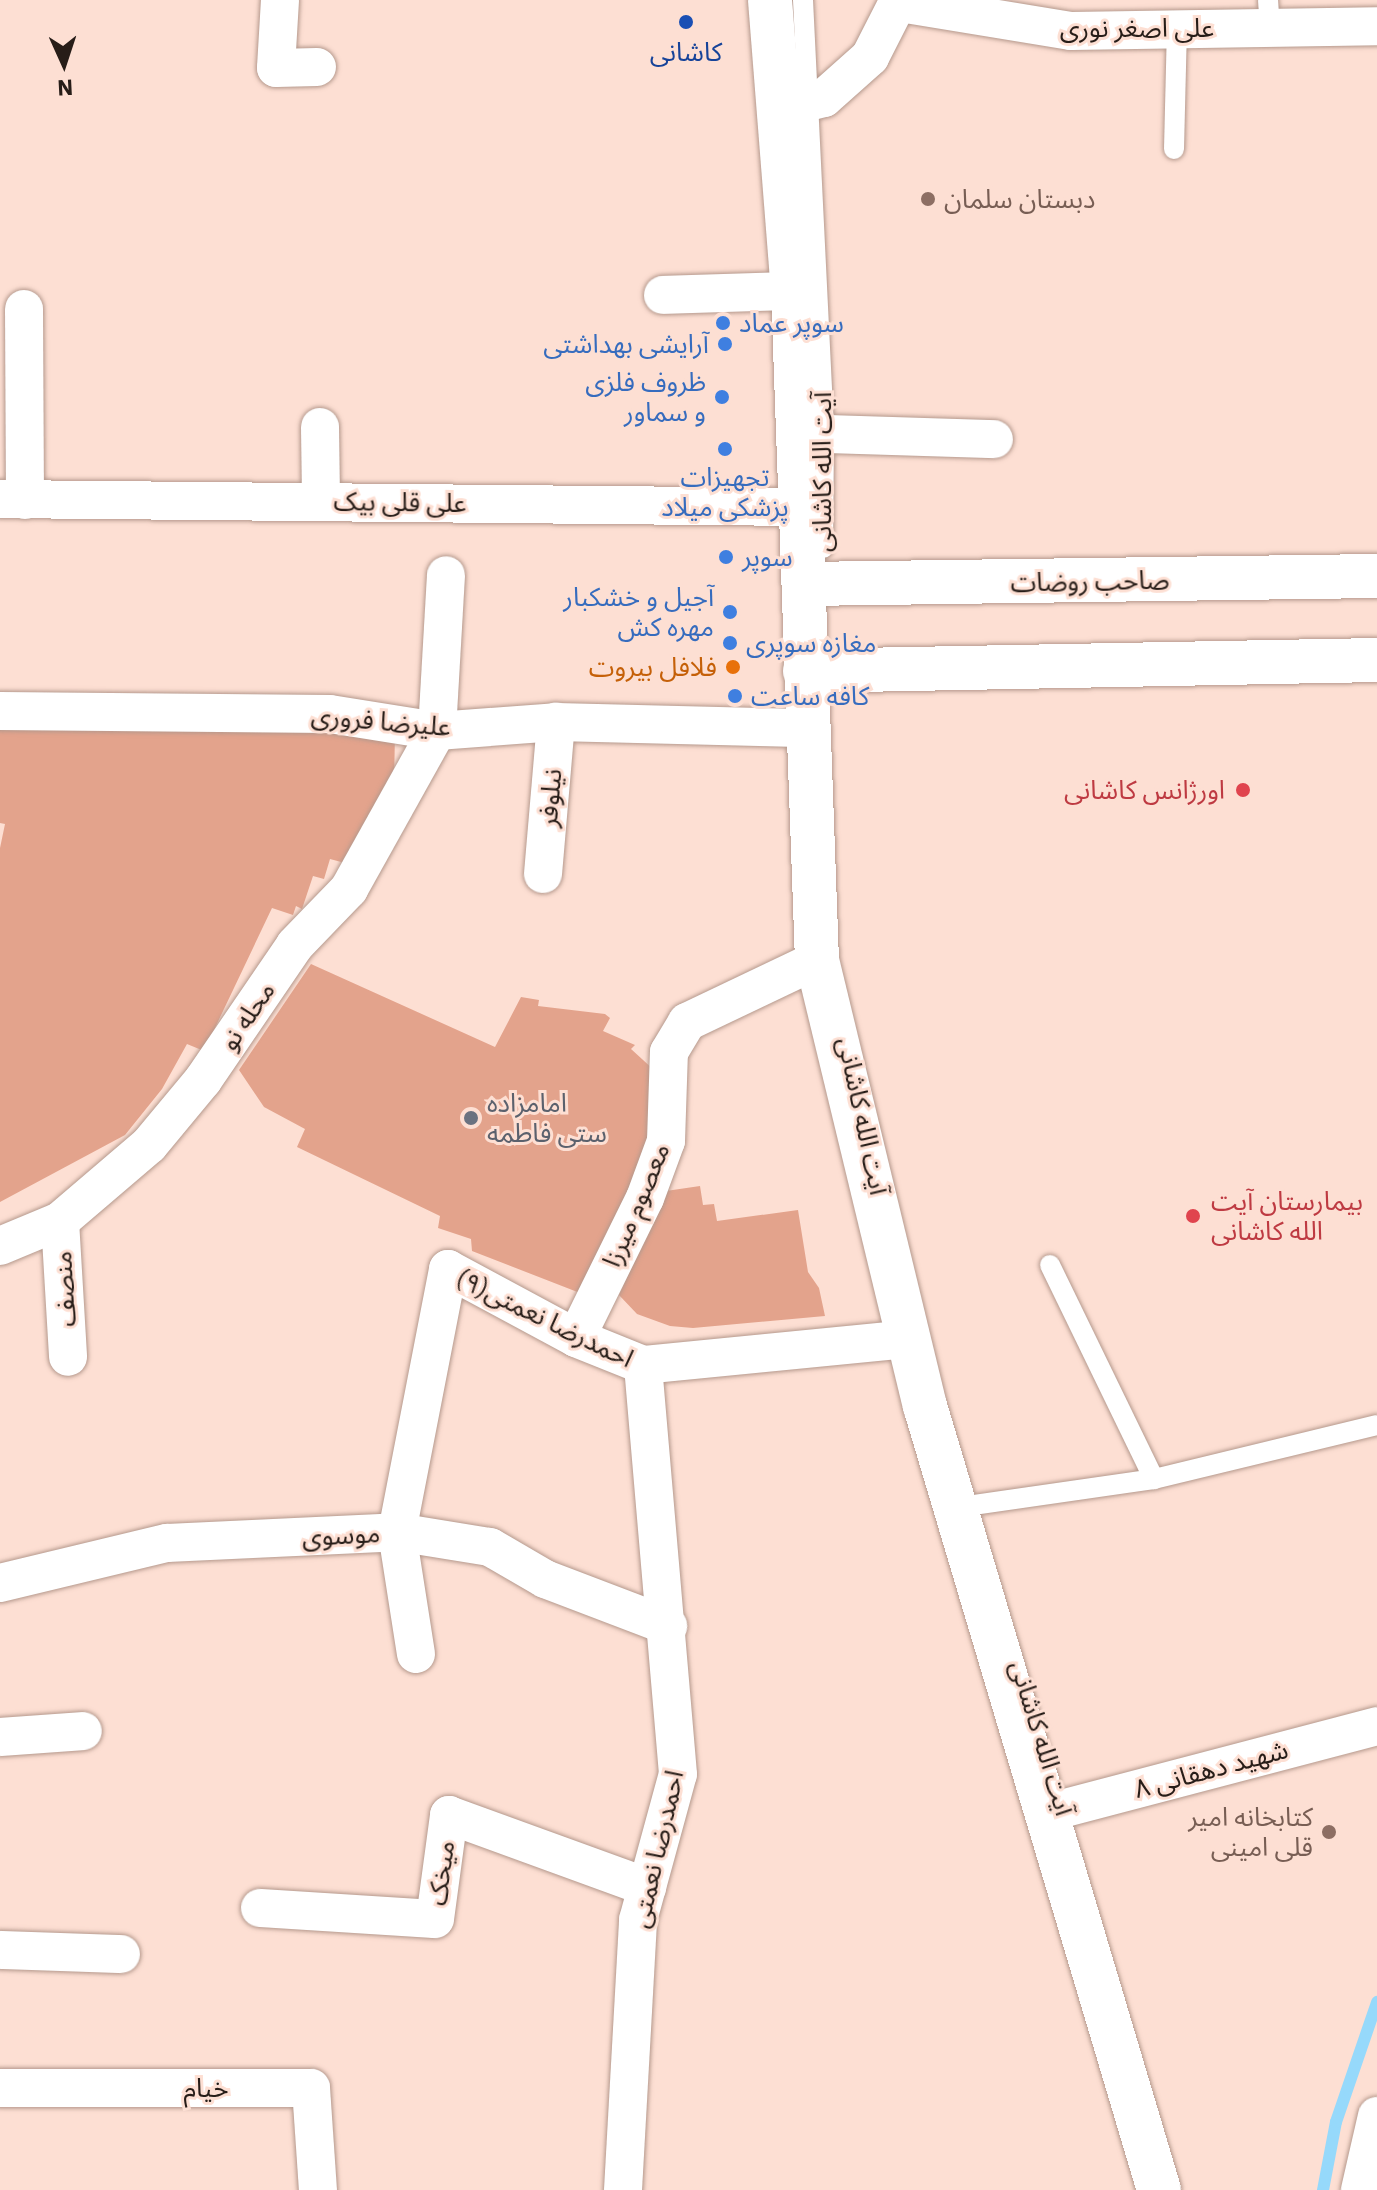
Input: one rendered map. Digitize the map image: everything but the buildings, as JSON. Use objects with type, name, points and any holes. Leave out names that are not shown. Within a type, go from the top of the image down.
[{"type":"main road","name":"آیت الله کاشانی","points":[[770,0],[795,105],[793,291],[811,433],[800,507],[813,584],[814,671],[810,728],[817,960],[906,1339],[963,1507],[1054,1811],[1159,2190]]},
{"type":"main road","name":"صاحب روضات","points":[[813,584],[1377,576]]},
{"type":"main road","points":[[814,671],[1377,660]]},
{"type":"street","points":[[280,0],[276,68],[317,67]]},
{"type":"street","points":[[795,105],[824,98],[870,57],[899,2]]},
{"type":"street","name":"علی اصغر نوری","points":[[899,2],[1070,16],[1177,29],[1269,14],[1377,26]]},
{"type":"street","points":[[663,295],[793,291]]},
{"type":"street","points":[[12,499],[24,309]]},
{"type":"street","points":[[320,427],[321,500]]},
{"type":"street","points":[[811,433],[994,439]]},
{"type":"street","name":"علی قلی بیک","points":[[12,499],[800,507]]},
{"type":"street","points":[[437,731],[446,575]]},
{"type":"street","name":"علیرضا فروری","points":[[0,711],[330,714],[437,731],[556,722],[810,728]]},
{"type":"street","name":"نیلوفر","points":[[543,874],[556,722]]},
{"type":"street","name":"محله نو","points":[[0,1246],[60,1221],[149,1145],[203,1080],[295,945],[349,889],[437,731]]},
{"type":"street","name":"معصوم میرزا","points":[[576,1338],[645,1198],[666,1141],[669,1052],[687,1022],[817,960]]},
{"type":"street","name":"منصف","points":[[60,1221],[68,1357]]},
{"type":"street","name":"احمدرضا نعمتی(۹)","points":[[397,1532],[448,1269],[576,1338],[643,1365],[906,1339]]},
{"type":"street","name":"احمدرضا نعمتی","points":[[623,2190],[638,1920],[678,1774],[668,1626],[643,1365]]},
{"type":"street","points":[[397,1532],[416,1654]]},
{"type":"street","name":"موسوی","points":[[0,1583],[167,1543],[397,1532],[490,1547],[545,1579],[668,1626]]},
{"type":"street","name":"شهید دهقانی ۸","points":[[1054,1811],[1377,1726]]},
{"type":"street","points":[[0,1737],[83,1731]]},
{"type":"street","name":"میخک","points":[[260,1908],[435,1919],[449,1815],[647,1887]]},
{"type":"street","points":[[0,1950],[121,1954]]},
{"type":"street","name":"خیام","points":[[0,2088],[311,2088],[318,2190]]},
{"type":"street","points":[[1360,2190],[1377,2116]]},
{"type":"lane","name":"آیت الله کاشانی","points":[[803,0],[795,105],[811,433],[813,584]]},
{"type":"lane","points":[[1174,149],[1177,29]]},
{"type":"lane","name":"آیت الله کاشانی","points":[[814,671],[831,961],[868,1157],[963,1507]]},
{"type":"lane","points":[[1050,1265],[1154,1479]]},
{"type":"lane","points":[[963,1507],[1154,1479],[1377,1425]]},
{"type":"lane","name":"آیت الله کاشانی","points":[[1054,1811],[1180,2190]]},
{"type":"waterway","points":[[1323,2190],[1336,2122],[1377,2002]]},
{"type":"place","name":"کاشانی","points":[[686,22]]},
{"type":"place","name":"دبستان سلمان","points":[[928,199]]},
{"type":"place","name":"سوپر عماد","points":[[723,323]]},
{"type":"place","name":"آرایشی بهداشتی","points":[[725,344]]},
{"type":"place","name":"ظروف فلزی و سماور","points":[[722,397]]},
{"type":"place","name":"تجهیزات پزشکی میلاد","points":[[725,449]]},
{"type":"place","name":"سوپر","points":[[726,557]]},
{"type":"place","name":"آجیل و خشکبار مهره کش","points":[[730,612]]},
{"type":"place","name":"مغازه سوپری","points":[[730,643]]},
{"type":"place","name":"فلافل بیروت","points":[[733,667]]},
{"type":"place","name":"کافه ساعت","points":[[735,696]]},
{"type":"place","name":"اورژانس کاشانی","points":[[1243,790]]},
{"type":"place","name":"امامزاده ستی فاطمه","points":[[471,1118]]},
{"type":"place","name":"بیمارستان آیت الله کاشانی","points":[[1193,1216]]},
{"type":"place","name":"کتابخانه امیر قلی امینی","points":[[1329,1832]]}]
